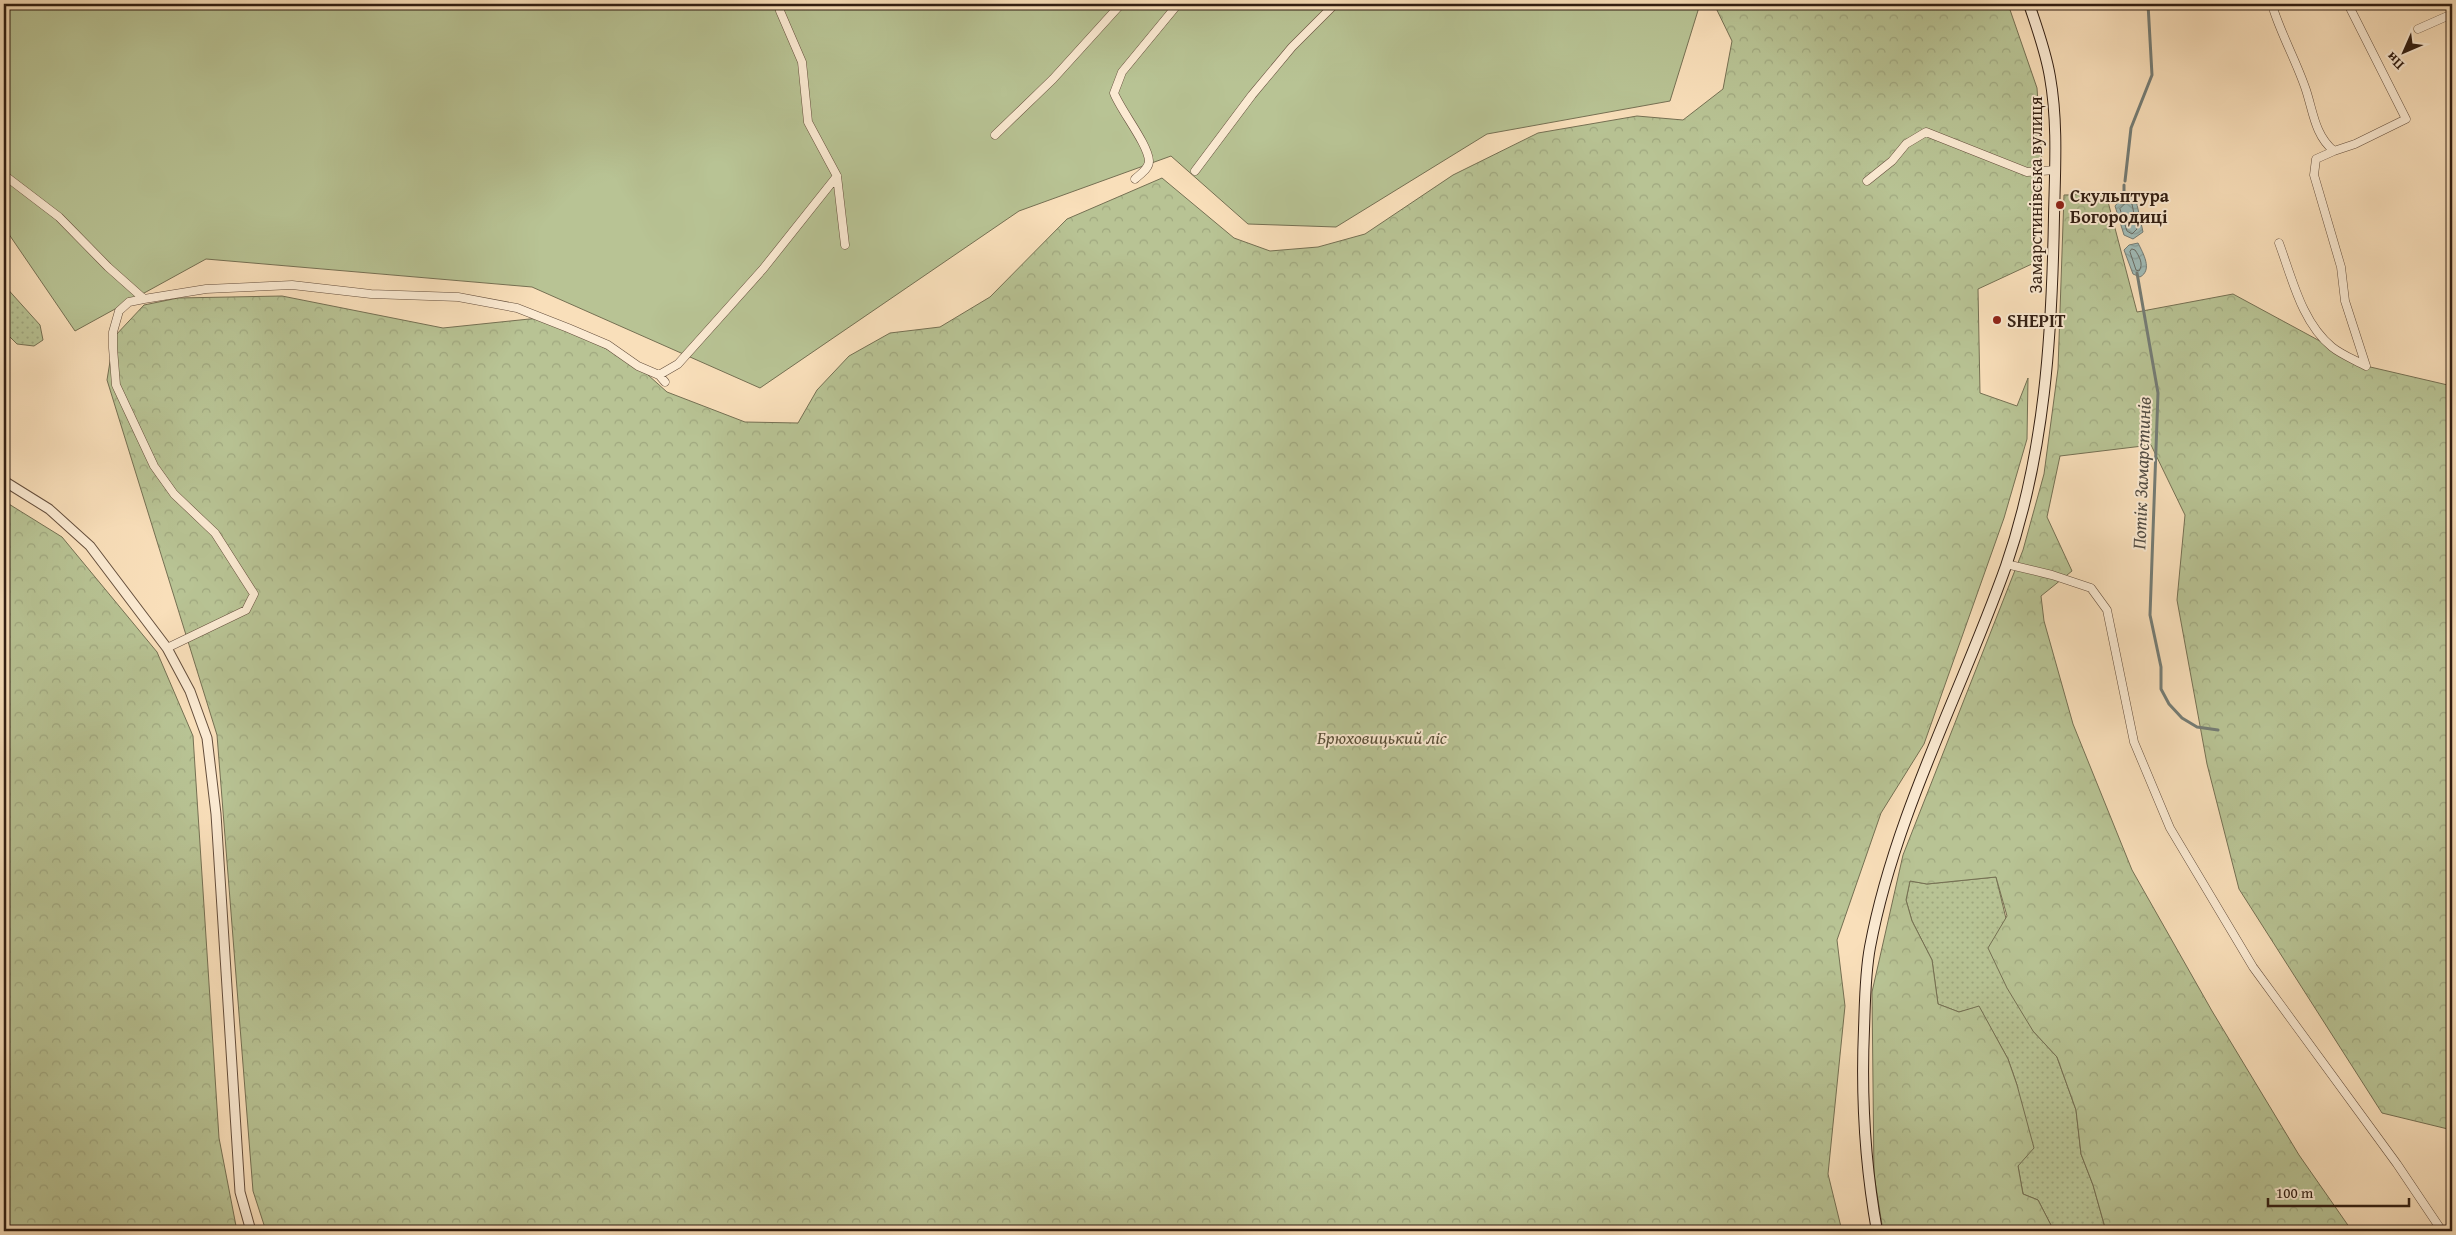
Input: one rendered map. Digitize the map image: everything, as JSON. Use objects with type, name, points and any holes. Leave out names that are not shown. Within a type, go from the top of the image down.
[{"type":"main road","name":"Замарстинівська вулиця","points":[[1876,1231],[1865,1146],[1861,1086],[1866,985],[1870,950],[1891,860],[1900,832],[2006,564],[2023,510],[2036,457],[2051,338],[2055,170],[2050,76],[2029,4]]},
{"type":"street","points":[[780,4],[780,11],[802,62],[808,122],[837,176],[845,245]]},
{"type":"street","points":[[995,135],[1053,79],[1121,4]]},
{"type":"street","points":[[1135,179],[1146,169],[1149,161],[1144,147],[1120,108],[1114,93],[1122,72],[1178,4]]},
{"type":"street","points":[[1195,171],[1252,95],[1292,47],[1335,4]]},
{"type":"street","points":[[2279,243],[2302,304],[2316,332],[2333,348],[2366,366],[2345,301],[2341,267],[2314,175],[2316,159],[2355,144],[2406,119],[2348,4]]},
{"type":"street","points":[[2274,11],[2305,89],[2315,123],[2326,145],[2334,151]]},
{"type":"street","points":[[2418,29],[2452,14]]},
{"type":"street","points":[[1867,181],[1892,161],[1906,144],[1926,132],[2027,172],[2055,170]]},
{"type":"street","points":[[4,175],[59,217],[108,267],[144,299]]},
{"type":"street","points":[[659,375],[678,364],[763,270],[837,176]]},
{"type":"street","points":[[167,648],[246,610],[254,594],[214,533],[174,494],[154,466],[116,385],[112,348],[113,332],[119,311],[129,302],[206,289],[292,285],[371,294],[458,297],[517,308],[568,328],[608,345],[638,366],[659,375],[665,382]]},
{"type":"street","points":[[4,481],[49,509],[90,546],[167,648],[190,691],[207,738],[216,814],[240,1192],[251,1231]]},
{"type":"street","points":[[2006,564],[2052,575],[2091,588],[2107,610],[2134,742],[2170,828],[2253,966],[2397,1164],[2442,1231]]},
{"type":"green space","points":[[4,4],[1700,4],[1670,101],[1487,134],[1336,227],[1248,224],[1171,156],[1019,211],[760,388],[532,287],[206,259],[75,331],[4,227]]},
{"type":"green space","name":"Брюховицький ліс","points":[[1714,4],[2008,4],[2037,88],[2042,163],[2038,171],[2034,263],[1978,289],[1980,393],[2017,406],[2028,378],[2027,439],[2004,518],[1924,744],[1881,813],[1837,940],[1845,1006],[1828,1174],[1842,1231],[266,1231],[253,1191],[217,735],[107,380],[114,337],[144,305],[178,298],[282,296],[443,328],[539,318],[568,328],[638,366],[667,392],[745,422],[798,423],[817,390],[849,356],[890,333],[940,327],[990,297],[1067,219],[1162,178],[1234,238],[1270,251],[1318,247],[1365,234],[1453,175],[1538,133],[1637,116],[1683,120],[1723,89],[1732,41]]},
{"type":"green space","points":[[2106,194],[2137,312],[2233,294],[2366,366],[2452,386],[2452,1130],[2382,1113],[2239,889],[2207,764],[2177,600],[2185,515],[2151,445],[2060,456],[2047,517],[2072,571],[2041,596],[2044,621],[2073,724],[2132,870],[2212,1011],[2299,1155],[2352,1231],[2106,1231],[2093,1185],[2081,1154],[2076,1110],[2057,1057],[2033,1031],[2007,988],[1988,948],[2007,916],[1996,877],[1927,884],[1910,881],[1906,900],[1912,921],[1932,960],[1938,1004],[1959,1012],[1979,1006],[2008,1059],[2034,1148],[2018,1166],[2023,1194],[2038,1200],[2054,1231],[1883,1231],[1874,1175],[1872,992],[1903,855],[2023,550],[2044,474],[2058,369],[2064,195]]},
{"type":"green space","points":[[4,285],[40,325],[43,340],[34,346],[17,344],[4,331]]},
{"type":"green space","points":[[4,501],[62,537],[157,652],[193,736],[219,1138],[237,1231],[4,1231]]},
{"type":"green space","points":[[1996,877],[2033,1031],[2057,1057],[2076,1110],[2081,1154],[2093,1185],[2106,1231],[2054,1231],[2038,1200],[2023,1194],[2018,1166],[2017,1085],[2008,1059],[1979,1007],[1959,1012],[1938,1004],[1932,960],[1912,921],[1906,900],[1910,881],[1927,884]]},
{"type":"water","points":[[2128,196],[2136,200],[2143,232],[2133,239],[2124,235],[2115,206],[2121,199]]},
{"type":"water","points":[[2138,243],[2146,261],[2146,270],[2140,277],[2133,274],[2124,250],[2129,245]]},
{"type":"waterway","name":"Потік Замарстинів","points":[[2125,181],[2131,128],[2152,75],[2148,4]]},
{"type":"waterway","name":"Потік Замарстинів","points":[[2124,185],[2124,203]]},
{"type":"waterway","name":"Потік Замарстинів","points":[[2137,273],[2158,393],[2150,615],[2161,667],[2161,689],[2169,704],[2182,718],[2197,727],[2218,730]]},
{"type":"place","name":"Скульптура Богородиці","points":[[2060,205]]},
{"type":"place","name":"SHEPIT","points":[[1997,320]]}]
